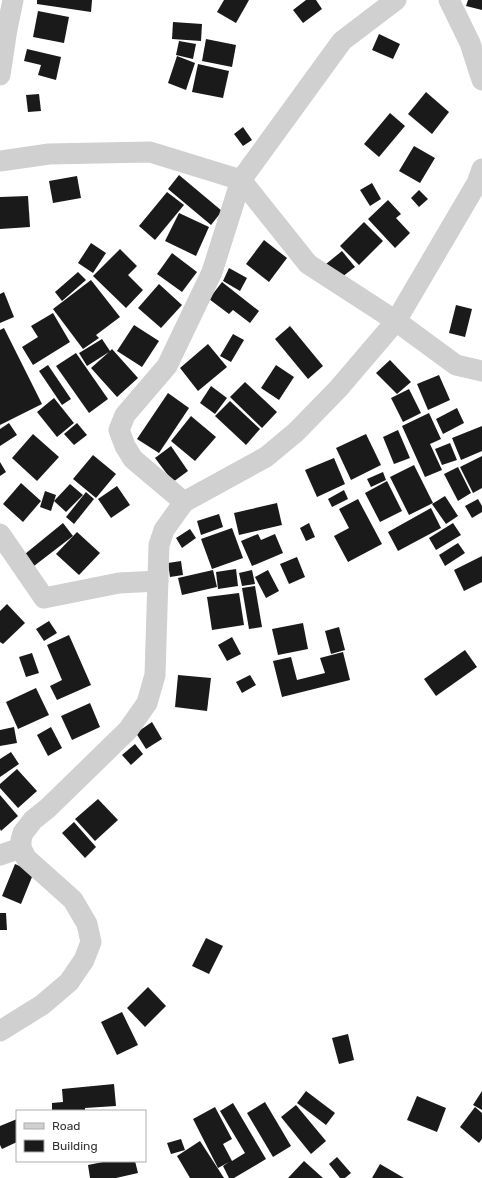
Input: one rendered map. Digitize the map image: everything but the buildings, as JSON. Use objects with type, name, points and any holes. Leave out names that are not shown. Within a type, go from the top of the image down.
[{"type":"street","points":[[0,75],[13,0]]},
{"type":"street","points":[[184,502],[134,459],[124,446],[119,430],[125,415],[167,366],[212,272],[240,180],[342,41],[396,0]]},
{"type":"street","points":[[449,0],[470,43],[482,80]]},
{"type":"street","points":[[0,161],[49,154],[150,152],[240,180],[308,264],[396,321],[456,366],[482,371]]},
{"type":"street","points":[[0,1031],[42,1005],[69,982],[84,960],[91,942],[87,924],[73,900],[26,858],[21,848],[23,833],[33,820],[48,808],[128,730],[147,703],[155,675],[159,545],[164,530],[184,502],[266,457],[296,432],[338,389],[396,321],[477,183],[482,169]]},
{"type":"street","points":[[0,534],[44,598],[119,583],[158,581]]},
{"type":"street","points":[[0,856],[21,848]]}]
